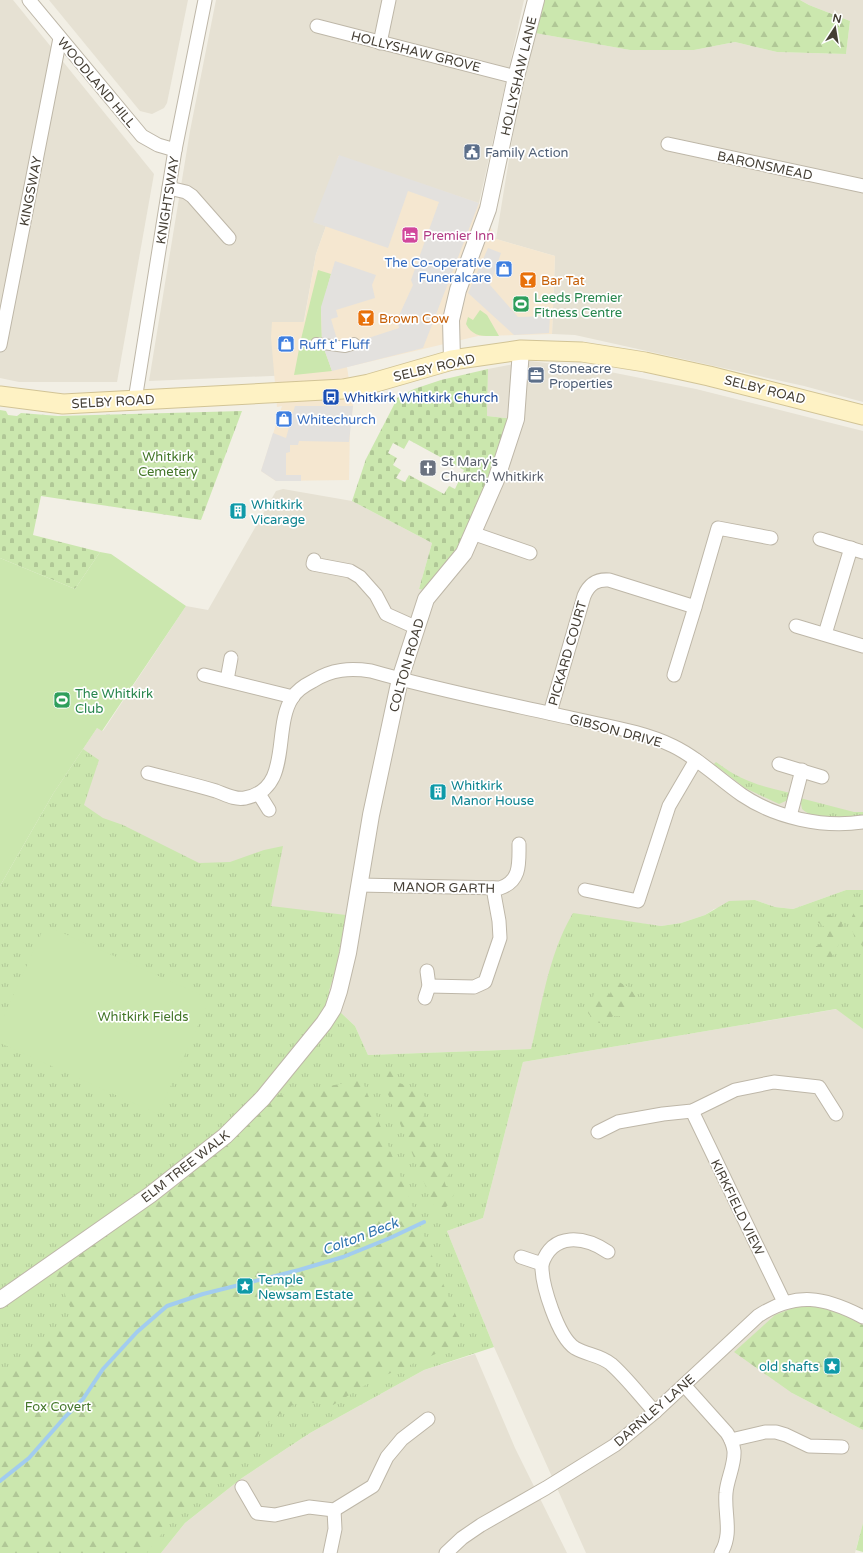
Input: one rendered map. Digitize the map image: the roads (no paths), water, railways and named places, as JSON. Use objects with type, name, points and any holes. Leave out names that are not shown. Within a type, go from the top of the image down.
[{"type":"main road","name":"SELBY ROAD","points":[[0,396],[63,404],[343,389],[369,384],[452,360],[521,350],[582,352],[645,362],[709,376],[863,415]]},
{"type":"street","name":"WOODLAND HILL","points":[[29,0],[142,136],[158,145],[176,150]]},
{"type":"street","name":"KNIGHTSWAY","points":[[135,400],[169,188],[205,0]]},
{"type":"street","points":[[380,43],[389,0]]},
{"type":"street","name":"HOLLYSHAW LANE","points":[[452,360],[451,320],[458,290],[488,209],[516,77],[536,0]]},
{"type":"street","name":"HOLLYSHAW GROVE","points":[[317,26],[516,77]]},
{"type":"street","name":"KINGSWAY","points":[[0,345],[60,38]]},
{"type":"street","name":"BARONSMEAD","points":[[668,144],[863,186]]},
{"type":"street","points":[[169,188],[186,192],[192,196],[229,238]]},
{"type":"street","points":[[316,343],[345,347],[355,344],[354,343]]},
{"type":"street","name":"COLTON ROAD","points":[[336,999],[348,953],[371,815],[400,679],[415,627],[426,599],[464,553],[496,480],[516,419],[521,350]]},
{"type":"street","points":[[674,675],[718,528],[771,538]]},
{"type":"street","points":[[472,533],[530,553]]},
{"type":"street","points":[[820,539],[857,550],[825,634]]},
{"type":"street","points":[[314,560],[313,564],[350,571],[360,577],[376,595],[386,614],[415,627]]},
{"type":"street","name":"PICKARD COURT","points":[[550,713],[584,596],[590,585],[602,580],[609,580],[694,607]]},
{"type":"street","points":[[796,626],[863,646]]},
{"type":"street","points":[[227,680],[232,658]]},
{"type":"street","name":"GIBSON DRIVE","points":[[293,697],[303,687],[319,677],[340,669],[371,671],[478,699],[550,713],[644,735],[673,746],[696,760],[743,796],[761,806],[790,816],[822,824],[847,824],[863,822]]},
{"type":"street","points":[[148,773],[230,797],[244,798],[258,794],[270,782],[277,766],[284,716],[293,697],[204,675]]},
{"type":"street","points":[[585,890],[638,901],[668,806],[696,760]]},
{"type":"street","points":[[779,764],[822,776]]},
{"type":"street","points":[[790,816],[802,770]]},
{"type":"street","points":[[258,794],[269,810]]},
{"type":"street","name":"MANOR GARTH","points":[[359,885],[493,888],[506,886],[516,877],[519,870],[519,844]]},
{"type":"street","points":[[427,971],[427,992],[474,987],[485,982],[500,938],[499,921],[493,888]]},
{"type":"street","name":"ELM TREE WALK","points":[[0,1300],[150,1195],[225,1136],[263,1098],[292,1064],[324,1024],[336,999]]},
{"type":"street","points":[[598,1132],[618,1122],[663,1114],[692,1111],[735,1090],[774,1082],[819,1087],[836,1114]]},
{"type":"street","name":"KIRKFIELD VIEW","points":[[692,1111],[784,1302]]},
{"type":"street","points":[[608,1252],[588,1242],[566,1240],[549,1250],[542,1264],[542,1272],[551,1308],[567,1341],[581,1351],[598,1356],[613,1366],[655,1412]]},
{"type":"street","points":[[521,1257],[542,1264]]},
{"type":"street","name":"DARNLEY LANE","points":[[446,1553],[462,1538],[481,1525],[546,1488],[615,1445],[655,1412],[758,1316],[784,1302],[804,1300],[823,1301],[842,1306],[863,1317]]},
{"type":"street","points":[[684,1385],[728,1434],[734,1451],[733,1463],[726,1491],[729,1523],[722,1553]]},
{"type":"street","points":[[242,1487],[257,1513],[275,1515],[309,1507],[334,1510],[373,1486],[387,1457],[402,1438],[428,1419]]},
{"type":"street","points":[[731,1440],[765,1432],[776,1432],[809,1446],[842,1447]]},
{"type":"street","points":[[330,1553],[335,1529],[334,1510]]},
{"type":"waterway","name":"Colton Beck","points":[[0,1481],[29,1458],[83,1399],[103,1369],[137,1332],[167,1306],[203,1294],[299,1270],[343,1257],[390,1238],[424,1222]]},
{"type":"place","name":"Family Action","points":[[472,152]]},
{"type":"place","name":"Premier Inn","points":[[410,235]]},
{"type":"place","name":"The Co-operative Funeralcare","points":[[504,269]]},
{"type":"place","name":"Bar Tat","points":[[528,280]]},
{"type":"place","name":"Leeds Premier Fitness Centre","points":[[521,304]]},
{"type":"place","name":"Brown Cow","points":[[366,318]]},
{"type":"place","name":"Ruff t' Fluff","points":[[286,344]]},
{"type":"place","name":"Stoneacre Properties","points":[[536,375]]},
{"type":"place","name":"Whitkirk Whitkirk Church","points":[[331,397]]},
{"type":"place","name":"Whitechurch","points":[[284,419]]},
{"type":"place","name":"St Mary's Church, Whitkirk","points":[[428,468]]},
{"type":"place","name":"Whitkirk Vicarage","points":[[238,511]]},
{"type":"place","name":"The Whitkirk Club","points":[[62,700]]},
{"type":"place","name":"Whitkirk Manor House","points":[[438,792]]},
{"type":"place","name":"Temple Newsam Estate","points":[[245,1286]]},
{"type":"place","name":"old shafts","points":[[832,1366]]},
{"type":"park label","name":"Whitkirk Cemetery","points":[[168,464]]},
{"type":"park label","name":"Whitkirk Fields","points":[[143,1016]]},
{"type":"park label","name":"Fox Covert","points":[[58,1406]]}]
